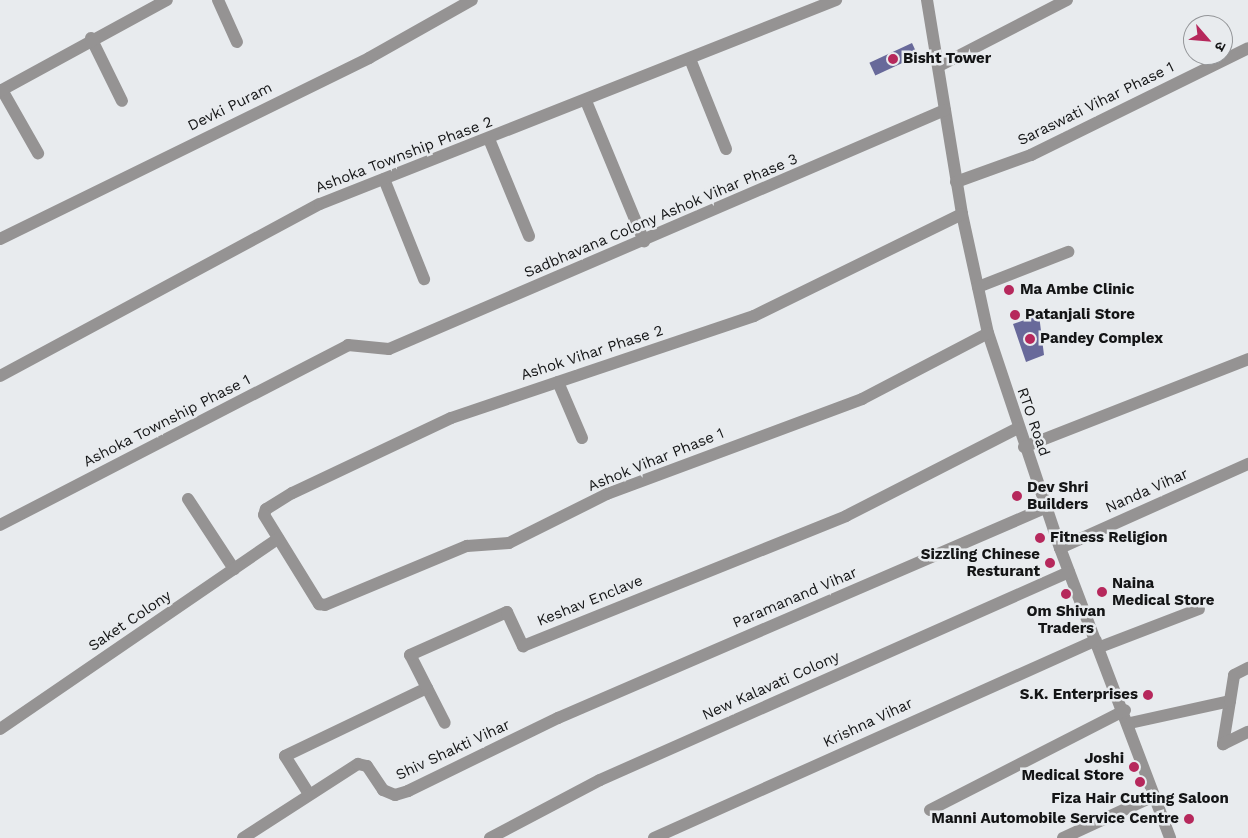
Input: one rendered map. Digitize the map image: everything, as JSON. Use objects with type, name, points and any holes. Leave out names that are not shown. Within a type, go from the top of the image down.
[{"type":"street","points":[[38,152],[1,91],[91,38],[167,0]]},
{"type":"street","points":[[218,0],[237,42]]},
{"type":"street","name":"Devki Puram","points":[[0,239],[369,58],[472,0]]},
{"type":"street","name":"Ashoka Township Phase 2","points":[[0,376],[320,204],[586,101],[836,0]]},
{"type":"street","name":"RTO Road","points":[[927,0],[956,182],[988,333],[1045,508],[1125,710],[1170,838]]},
{"type":"street","points":[[939,66],[1067,0]]},
{"type":"street","points":[[91,38],[122,101]]},
{"type":"street","name":"Saraswati Vihar Phase 1","points":[[956,182],[1031,155],[1248,49]]},
{"type":"street","points":[[690,59],[726,149]]},
{"type":"street","points":[[586,101],[644,241]]},
{"type":"street","name":"Sadbhavana Colony Ashok Vihar Phase 3","points":[[348,345],[388,349],[644,241],[945,110]]},
{"type":"street","points":[[489,139],[529,236]]},
{"type":"street","points":[[384,179],[424,280]]},
{"type":"street","name":"Ashok Vihar Phase 2","points":[[278,539],[263,511],[292,493],[451,418],[754,316],[962,214]]},
{"type":"street","points":[[978,287],[1068,252]]},
{"type":"street","name":"Ashok Vihar Phase 1","points":[[278,539],[319,604],[324,606],[466,546],[509,543],[607,494],[862,399],[988,333]]},
{"type":"street","name":"Ashoka Township Phase 1","points":[[0,525],[348,345]]},
{"type":"street","points":[[1024,447],[1248,360]]},
{"type":"street","points":[[558,382],[582,438]]},
{"type":"street","name":"Keshav Enclave","points":[[427,688],[410,655],[507,612],[523,646],[846,516],[1018,428]]},
{"type":"street","name":"Nanda Vihar","points":[[1060,548],[1248,464]]},
{"type":"street","points":[[188,499],[234,570]]},
{"type":"street","name":"Paramanand Vihar","points":[[558,718],[1045,508]]},
{"type":"street","name":"Saket Colony","points":[[0,730],[278,539]]},
{"type":"street","name":"New Kalavati Colony","points":[[490,838],[600,780],[1069,572]]},
{"type":"street","name":"Krishna Vihar","points":[[654,838],[1098,643],[1199,610]]},
{"type":"street","points":[[1248,668],[1234,675],[1223,744],[1248,732]]},
{"type":"street","points":[[309,794],[287,754],[427,688],[445,723]]},
{"type":"street","points":[[1130,724],[1230,701]]},
{"type":"street","points":[[930,810],[1125,710]]},
{"type":"street","name":"Shiv Shakti Vihar","points":[[243,838],[358,764],[367,766],[383,790],[395,795],[558,718]]},
{"type":"street","points":[[1063,838],[1154,796]]},
{"type":"building","name":"Bisht Tower","points":[[912,43],[918,56],[875,76],[869,63]]},
{"type":"building","name":"Pandey Complex","points":[[1039,315],[1044,355],[1026,362],[1013,324]]},
{"type":"place","name":"Bisht Tower","points":[[893,59]]},
{"type":"place","name":"Ma Ambe Clinic","points":[[1009,290]]},
{"type":"place","name":"Patanjali Store","points":[[1015,315]]},
{"type":"place","name":"Pandey Complex","points":[[1030,339]]},
{"type":"place","name":"Dev Shri Builders","points":[[1017,496]]},
{"type":"place","name":"Fitness Religion","points":[[1040,538]]},
{"type":"place","name":"Sizzling Chinese Resturant","points":[[1050,563]]},
{"type":"place","name":"Naina Medical Store","points":[[1102,592]]},
{"type":"place","name":"Om Shivan Traders","points":[[1066,594]]},
{"type":"place","name":"S.K. Enterprises","points":[[1148,695]]},
{"type":"place","name":"Joshi Medical Store","points":[[1134,767]]},
{"type":"place","name":"Fiza Hair Cutting Saloon","points":[[1140,782]]},
{"type":"place","name":"Manni Automobile Service Centre","points":[[1189,819]]}]
